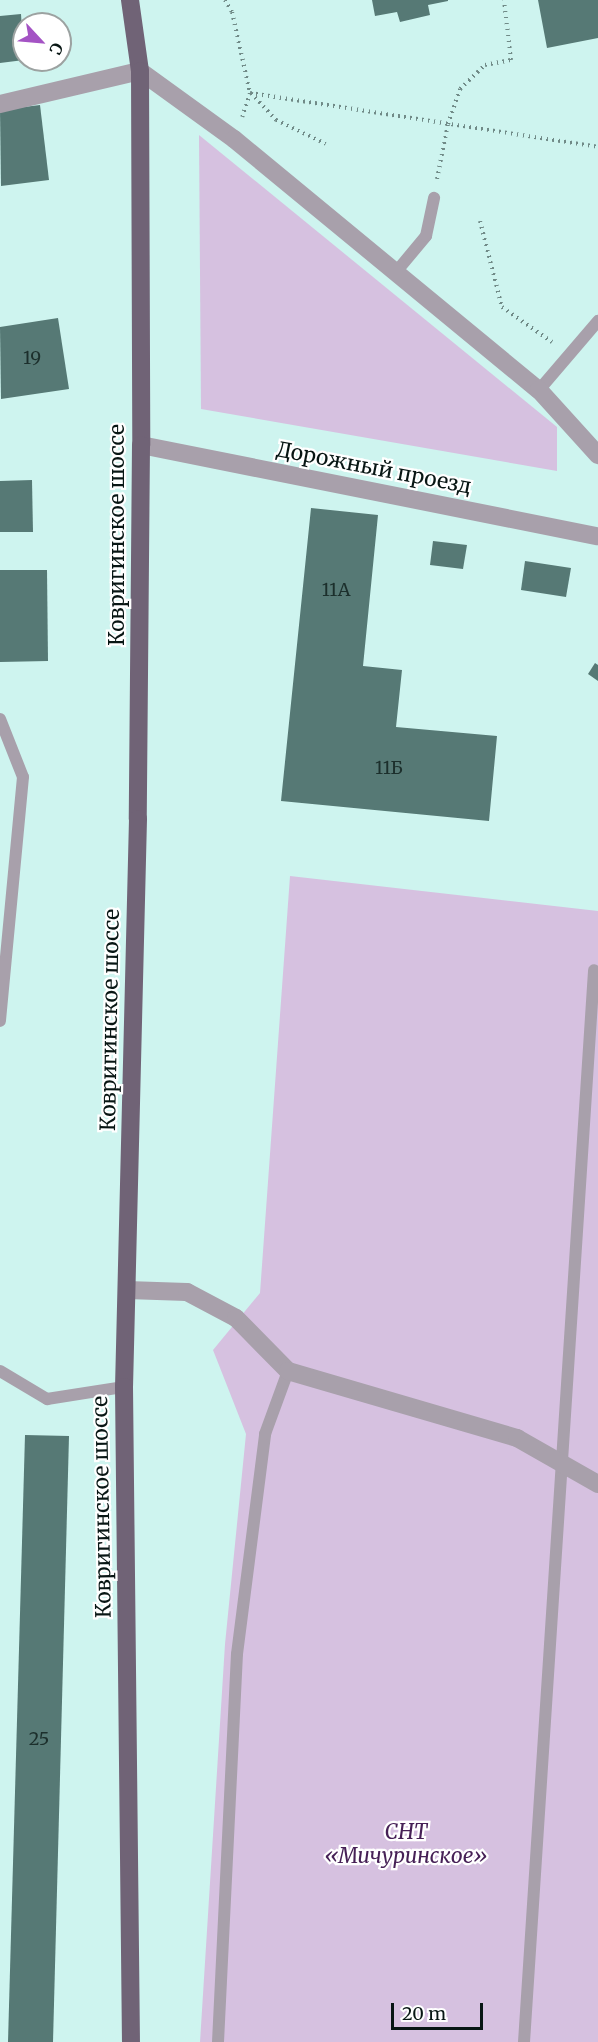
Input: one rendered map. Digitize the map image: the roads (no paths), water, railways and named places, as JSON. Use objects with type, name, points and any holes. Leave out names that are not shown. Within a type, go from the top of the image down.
[{"type":"main road","name":"Ковригинское шоссе","points":[[130,0],[140,71],[141,445],[138,819],[124,1387],[131,2042]]},
{"type":"street","points":[[0,104],[140,71],[234,139],[540,390],[598,455]]},
{"type":"street","name":"Дорожный проезд","points":[[141,445],[598,536]]},
{"type":"street","points":[[127,1290],[187,1292],[236,1318],[288,1371],[517,1438],[598,1484]]},
{"type":"lane","points":[[396,272],[426,236],[434,198]]},
{"type":"lane","points":[[540,390],[598,321]]},
{"type":"lane","points":[[0,719],[24,777],[0,1021]]},
{"type":"lane","points":[[524,2042],[594,970]]},
{"type":"lane","points":[[0,1371],[47,1400],[124,1387]]},
{"type":"lane","points":[[218,2042],[237,1654],[265,1434],[288,1371]]},
{"type":"park label","name":"СНТ «Мичуринское»","points":[[406,1844]]}]
